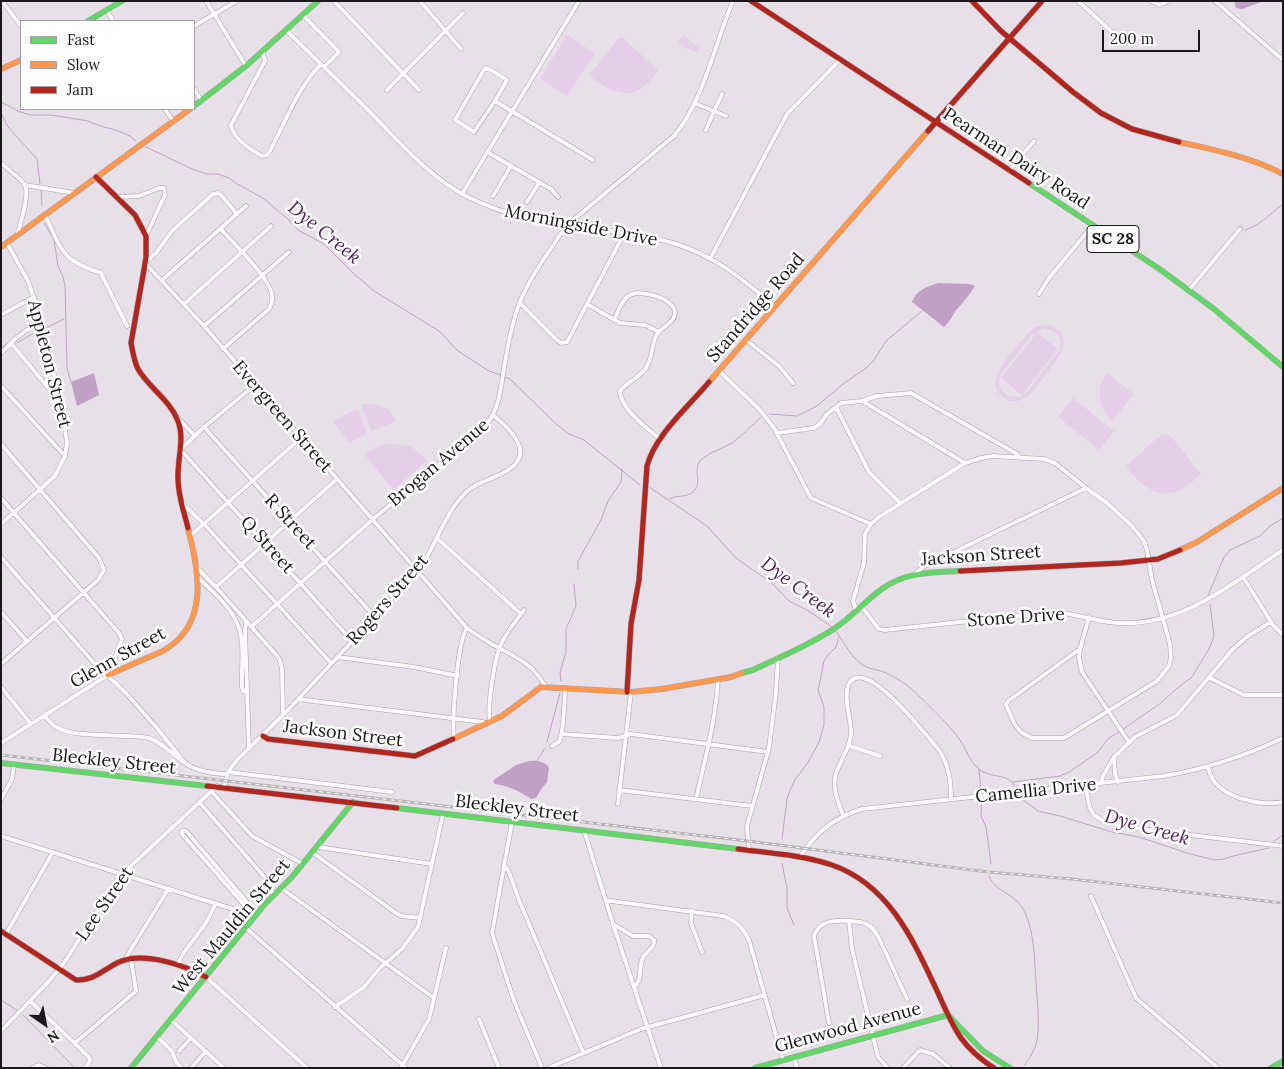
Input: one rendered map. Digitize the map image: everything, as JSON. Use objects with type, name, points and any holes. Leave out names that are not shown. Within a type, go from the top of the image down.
[{"type":"main road","points":[[90,20],[122,1]]},
{"type":"main road","points":[[195,105],[246,66],[318,1]]},
{"type":"main road","name":"Pearman Dairy Road","points":[[750,1],[1093,225],[1189,290],[1283,366]]},
{"type":"main road","points":[[972,1],[986,17],[1090,106],[1118,124],[1149,135],[1241,156],[1283,174]]},
{"type":"main road","name":"Standridge Road","points":[[629,692],[631,624],[639,580],[647,466],[650,454],[660,439],[718,371],[1042,1]]},
{"type":"main road","points":[[1,69],[20,60]]},
{"type":"main road","points":[[1,247],[189,110]]},
{"type":"main road","points":[[96,177],[135,215],[146,236],[145,264],[133,332],[132,357],[143,377],[176,416]]},
{"type":"main road","name":"Glenn Street","points":[[108,675],[119,668],[162,652],[170,647],[188,629],[195,610],[197,568],[176,476],[180,450],[180,433],[176,416]]},
{"type":"main road","name":"Jackson Street","points":[[263,736],[268,739],[415,756],[488,723],[509,711],[537,689],[545,686],[629,692],[662,690],[718,680],[743,673],[828,633],[883,588],[915,574],[1148,561],[1168,556],[1189,546],[1283,488]]},
{"type":"main road","name":"Bleckley Street","points":[[1,763],[353,802],[800,856],[825,862],[853,873],[884,897],[907,927],[948,1015],[952,1028],[967,1046],[994,1068]]},
{"type":"main road","name":"West Mauldin Street","points":[[131,1068],[256,916],[313,853],[353,802]]},
{"type":"main road","points":[[4,933],[76,980],[93,979],[129,959],[151,959],[178,963],[206,977]]},
{"type":"main road","name":"Bleckley Street","points":[[948,1015],[978,1048],[990,1058],[1010,1068]]},
{"type":"main road","name":"Glenwood Avenue","points":[[755,1068],[948,1015]]},
{"type":"main road","points":[[1271,1068],[1283,1061]]},
{"type":"street","points":[[2,1],[20,25]]},
{"type":"street","points":[[206,1],[246,66]]},
{"type":"street","points":[[195,25],[237,1]]},
{"type":"street","points":[[334,1],[418,90]]},
{"type":"street","points":[[420,1],[461,50]]},
{"type":"street","points":[[462,194],[579,1]]},
{"type":"street","name":"Brogan Avenue","points":[[251,627],[325,560],[470,440],[494,416],[499,398],[508,343],[520,303],[531,278],[566,225],[674,136],[685,123],[733,1]]},
{"type":"street","points":[[1078,1],[1121,40]]},
{"type":"street","points":[[1151,1],[1160,5],[1168,1]]},
{"type":"street","points":[[1214,1],[1283,60]]},
{"type":"street","points":[[107,10],[112,20]]},
{"type":"street","points":[[387,90],[463,13]]},
{"type":"street","points":[[262,51],[265,60],[231,125],[236,135],[252,150],[262,156],[267,155],[270,151],[296,96],[305,82],[339,52],[303,15]]},
{"type":"street","name":"Morningside Drive","points":[[286,30],[437,177],[462,194],[507,213],[674,244],[710,258],[746,282],[775,307]]},
{"type":"street","points":[[710,258],[787,114],[840,60]]},
{"type":"street","points":[[485,68],[507,80],[495,101],[474,132],[456,120],[485,68]]},
{"type":"street","points":[[195,90],[202,100]]},
{"type":"street","points":[[706,130],[722,94]]},
{"type":"street","points":[[495,101],[593,160]]},
{"type":"street","points":[[694,103],[726,116]]},
{"type":"street","points":[[166,110],[173,122]]},
{"type":"street","points":[[1009,171],[1034,141]]},
{"type":"street","points":[[487,152],[539,182],[558,197]]},
{"type":"street","points":[[1,163],[25,186],[74,193]]},
{"type":"street","points":[[493,196],[511,166]]},
{"type":"street","points":[[527,202],[539,182]]},
{"type":"street","points":[[17,236],[24,206],[25,186]]},
{"type":"street","points":[[118,197],[138,196],[159,188],[165,190],[165,195],[146,236]]},
{"type":"street","points":[[145,264],[156,253],[172,231],[213,194],[218,193],[237,214]]},
{"type":"street","points":[[162,280],[246,206]]},
{"type":"street","points":[[45,215],[59,244],[70,259],[76,264],[101,272],[127,326]]},
{"type":"street","points":[[1039,294],[1040,289],[1093,225]]},
{"type":"street","points":[[184,304],[271,226]]},
{"type":"street","points":[[221,229],[262,276],[271,292],[272,303],[269,309],[223,349]]},
{"type":"street","points":[[1189,290],[1240,229]]},
{"type":"street","points":[[520,303],[556,339],[561,342],[567,342],[624,234]]},
{"type":"street","name":"Appleton Street","points":[[1,524],[58,472],[65,456],[67,443],[61,404],[34,297],[19,263],[7,243]]},
{"type":"street","points":[[204,326],[289,252]]},
{"type":"street","name":"Evergreen Street","points":[[145,264],[204,326],[467,628],[528,665],[536,672],[545,686]]},
{"type":"street","points":[[614,320],[625,299],[630,294],[637,293],[664,298],[670,301],[675,313],[673,318],[659,332],[647,367],[623,388],[620,395],[631,412],[660,439]]},
{"type":"street","points":[[1,315],[34,297]]},
{"type":"street","points":[[587,304],[614,320],[625,324],[649,326],[659,332]]},
{"type":"street","points":[[1,353],[40,320]]},
{"type":"street","points":[[746,340],[780,366],[793,383]]},
{"type":"street","points":[[11,343],[61,404]]},
{"type":"street","points":[[718,371],[760,410],[777,433],[811,498],[870,524]]},
{"type":"street","points":[[180,450],[255,385]]},
{"type":"street","points":[[1,386],[65,456]]},
{"type":"street","points":[[777,433],[814,428],[820,424],[827,414],[842,403],[862,401],[877,396],[911,393],[1010,449],[1020,458]]},
{"type":"street","points":[[862,401],[965,463]]},
{"type":"street","points":[[836,407],[869,472],[900,503]]},
{"type":"street","points":[[176,416],[195,436]]},
{"type":"street","name":"Rogers Street","points":[[224,787],[227,773],[300,698],[418,571],[438,539],[452,509],[471,488],[510,469],[518,463],[521,454],[513,434],[504,423],[494,416]]},
{"type":"street","name":"R Street","points":[[204,428],[290,520],[375,617]]},
{"type":"street","points":[[190,536],[301,438]]},
{"type":"street","points":[[1,444],[99,558],[104,570],[98,580],[1,664]]},
{"type":"street","name":"Q Street","points":[[180,450],[352,641]]},
{"type":"street","points":[[858,608],[853,601],[864,563],[865,534],[870,524],[878,517],[965,463],[993,456],[1044,459],[1052,462],[1107,503],[1139,534],[1147,550],[1148,561],[1170,644],[1171,658],[1170,666],[1157,681],[1064,738],[1032,738],[1022,733],[1006,706],[1008,701],[1080,649]]},
{"type":"street","points":[[216,587],[337,478]]},
{"type":"street","points":[[915,574],[923,567],[1086,488]]},
{"type":"street","points":[[1,498],[112,624],[122,639],[108,675]]},
{"type":"street","points":[[181,502],[204,524],[331,663]]},
{"type":"street","points":[[438,539],[521,614]]},
{"type":"street","name":"Stone Drive","points":[[858,608],[879,629],[885,630],[1055,612],[1072,613],[1118,623],[1150,620],[1194,608],[1283,550]]},
{"type":"street","points":[[1,556],[94,662],[156,727],[185,763]]},
{"type":"street","points":[[197,568],[275,652],[281,662],[283,715]]},
{"type":"street","points":[[197,576],[220,599],[239,628],[242,687],[243,691],[247,692]]},
{"type":"street","points":[[1243,577],[1271,622],[1283,635]]},
{"type":"street","points":[[300,698],[488,723],[492,682],[499,649],[524,610]]},
{"type":"street","points":[[1,612],[27,641]]},
{"type":"street","points":[[1089,617],[1080,649],[1079,657],[1082,672],[1129,742]]},
{"type":"street","points":[[246,622],[249,749]]},
{"type":"street","points":[[1100,784],[1114,757],[1129,742],[1177,715],[1232,650],[1248,636],[1271,622]]},
{"type":"street","points":[[454,738],[453,718],[461,644],[467,628]]},
{"type":"street","points":[[337,657],[341,659],[399,664],[458,676]]},
{"type":"street","points":[[749,851],[747,826],[768,752],[776,692],[778,658]]},
{"type":"street","name":"Glenn Street","points":[[1,743],[108,675]]},
{"type":"street","points":[[843,815],[835,792],[836,778],[850,746],[851,730],[847,690],[852,680],[857,678],[869,679],[886,690],[939,750],[946,760],[951,784],[951,799]]},
{"type":"street","points":[[1210,678],[1244,695],[1283,694]]},
{"type":"street","points":[[696,799],[709,744],[718,680]]},
{"type":"street","points":[[1,687],[31,724]]},
{"type":"street","points":[[552,746],[559,742],[562,734],[565,688]]},
{"type":"street","points":[[618,804],[629,692]]},
{"type":"street","points":[[45,716],[51,724],[61,730],[84,734],[142,737],[157,741],[185,763],[205,772],[392,792]]},
{"type":"street","points":[[562,734],[618,738],[626,734],[768,752]]},
{"type":"street","name":"Camellia Drive","points":[[800,856],[815,836],[833,821],[843,815],[875,807],[1085,786],[1164,776],[1208,767],[1283,738]]},
{"type":"street","points":[[850,746],[880,756]]},
{"type":"street","points":[[1114,757],[1115,774],[1118,782]]},
{"type":"street","points":[[1,799],[12,779],[14,765]]},
{"type":"street","points":[[1208,767],[1215,783],[1232,794],[1250,802],[1271,804],[1283,802]]},
{"type":"street","name":"Lee Street","points":[[1,1030],[58,969],[123,873],[217,786]]},
{"type":"street","points":[[1085,786],[1090,808],[1103,821],[1157,831],[1283,846]]},
{"type":"street","points":[[619,790],[752,806]]},
{"type":"street","points":[[212,792],[252,836],[303,864]]},
{"type":"street","points":[[200,803],[267,880],[274,895]]},
{"type":"street","points":[[335,1007],[364,987],[402,949],[418,927],[443,814]]},
{"type":"street","points":[[512,822],[492,934],[514,1001],[542,1068]]},
{"type":"street","points":[[245,906],[246,901],[186,831],[182,830],[182,834],[249,913]]},
{"type":"street","points":[[584,830],[661,1068]]},
{"type":"street","points":[[1,836],[256,916]]},
{"type":"street","points":[[318,847],[432,864]]},
{"type":"street","points":[[4,933],[53,852]]},
{"type":"street","points":[[313,853],[396,913],[401,916],[420,918]]},
{"type":"street","points":[[504,865],[509,872],[583,1052]]},
{"type":"street","points":[[75,1044],[136,991],[128,954],[170,888]]},
{"type":"street","points":[[281,888],[434,998]]},
{"type":"street","points":[[1091,896],[1136,998],[1218,1068]]},
{"type":"street","points":[[606,902],[723,916],[733,920],[740,926],[749,940],[783,1060]]},
{"type":"street","points":[[178,963],[184,951],[206,923],[216,903]]},
{"type":"street","points":[[692,911],[691,923],[702,952]]},
{"type":"street","points":[[829,1023],[814,936],[819,927],[835,920],[866,924],[880,938],[907,1000]]},
{"type":"street","points":[[849,921],[852,949],[878,1057],[888,1068]]},
{"type":"street","points":[[613,924],[633,936],[649,936],[654,940],[654,947],[642,959],[639,982],[634,987]]},
{"type":"street","points":[[246,928],[403,1067],[429,1019],[446,948]]},
{"type":"street","points":[[206,977],[307,1068]]},
{"type":"street","points":[[548,1068],[583,1052],[647,1028],[765,995]]},
{"type":"street","points":[[30,1001],[90,1060],[86,1068]]},
{"type":"street","points":[[480,1019],[499,1068]]},
{"type":"street","points":[[171,1020],[224,1068]]},
{"type":"street","points":[[157,1038],[172,1051],[176,1062],[182,1068]]},
{"type":"street","points":[[179,1051],[191,1038]]},
{"type":"street","points":[[903,1068],[914,1054],[920,1050],[933,1054],[950,1068]]},
{"type":"street","points":[[190,1068],[206,1051]]},
{"type":"street","points":[[794,1057],[797,1068]]},
{"type":"street","points":[[33,1068],[39,1064],[46,1068]]},
{"type":"shaded area","points":[[1234,1],[1264,1],[1242,9],[1236,8]]},
{"type":"shaded area","points":[[567,34],[595,54],[567,96],[540,79]]},
{"type":"shaded area","points":[[684,35],[700,49],[697,52],[685,48],[678,42]]},
{"type":"shaded area","points":[[619,38],[623,38],[658,70],[650,81],[634,92],[617,92],[589,75]]},
{"type":"shaded area","points":[[938,283],[969,284],[975,286],[944,327],[912,302],[919,292]]},
{"type":"shaded area","points":[[1048,325],[1058,330],[1063,336],[1064,342],[1059,356],[1029,395],[1018,401],[1004,398],[997,391],[998,373],[1010,354],[1030,331],[1036,327]],"holes":[[[1043,329],[1052,330],[1058,335],[1060,349],[1026,393],[1019,397],[1006,394],[999,384],[1001,374],[1033,334]]]},
{"type":"shaded area","points":[[1037,332],[1058,349],[1022,395],[1001,378]]},
{"type":"shaded area","points":[[94,373],[99,395],[77,406],[71,382]]},
{"type":"shaded area","points":[[1107,373],[1133,395],[1112,421],[1107,416],[1100,398],[1101,386]]},
{"type":"shaded area","points":[[1073,398],[1114,431],[1099,450],[1058,417]]},
{"type":"shaded area","points":[[372,403],[388,409],[397,421],[371,432],[361,405]]},
{"type":"shaded area","points":[[356,409],[359,411],[367,434],[349,442],[333,421]]},
{"type":"shaded area","points":[[1162,434],[1171,436],[1201,474],[1182,489],[1174,492],[1158,492],[1150,489],[1143,485],[1126,466]]},
{"type":"shaded area","points":[[390,443],[412,447],[427,460],[396,488],[392,488],[364,454],[378,446]]},
{"type":"shaded area","points":[[529,761],[540,761],[549,767],[547,782],[536,798],[531,799],[514,789],[493,782],[516,765]]},
{"type":"waterway","name":"Dye Creek","points":[[1,102],[20,112],[31,115],[51,115],[88,121],[116,130],[136,141]]},
{"type":"waterway","points":[[1,113],[8,127],[37,159],[40,184]]},
{"type":"waterway","name":"Dye Creek","points":[[146,147],[192,169],[229,178],[263,198],[298,230],[324,244],[374,291],[439,331],[458,351],[489,371],[501,375]]},
{"type":"waterway","points":[[41,190],[42,206]]},
{"type":"waterway","points":[[1245,230],[1261,222],[1283,204]]},
{"type":"waterway","points":[[44,223],[54,240],[58,266],[65,285],[67,368],[71,382]]},
{"type":"waterway","points":[[769,414],[797,416],[817,406],[866,368],[874,360],[886,341],[922,311]]},
{"type":"waterway","points":[[46,328],[64,319]]},
{"type":"waterway","points":[[17,343],[39,330]]},
{"type":"waterway","points":[[1,348],[7,344]]},
{"type":"waterway","name":"Dye Creek","points":[[505,377],[510,379],[555,423],[569,434],[584,440],[640,485]]},
{"type":"waterway","points":[[669,499],[691,494],[697,485],[699,462],[709,454],[732,443],[761,417]]},
{"type":"waterway","points":[[578,569],[578,561],[601,520],[608,501],[621,482],[622,469]]},
{"type":"waterway","name":"Dye Creek","points":[[649,487],[707,526],[736,558],[773,584],[789,601],[807,610],[832,627]]},
{"type":"waterway","points":[[1208,596],[1224,557],[1230,550],[1260,536],[1270,526],[1283,518]]},
{"type":"waterway","points":[[561,681],[560,672],[566,652],[566,629],[576,606],[574,584]]},
{"type":"waterway","points":[[1123,729],[1161,703],[1192,677],[1210,647],[1214,636],[1210,604]]},
{"type":"waterway","name":"Dye Creek","points":[[835,630],[849,651],[860,663],[896,678],[930,706],[956,734],[973,763],[979,769],[988,774],[1008,779],[1015,786]]},
{"type":"waterway","points":[[782,839],[787,799],[790,790],[819,742],[824,725],[824,707],[818,690],[824,661],[836,647],[839,637]]},
{"type":"waterway","points":[[547,742],[560,693]]},
{"type":"waterway","points":[[1013,782],[1060,776],[1069,772],[1097,753],[1109,738],[1119,732]]},
{"type":"waterway","points":[[537,761],[545,748]]},
{"type":"waterway","points":[[979,770],[981,791]]},
{"type":"waterway","name":"Dye Creek","points":[[1022,799],[1038,811],[1112,832],[1139,837],[1214,860],[1269,848]]},
{"type":"waterway","points":[[982,800],[981,816],[986,827],[991,864]]},
{"type":"waterway","name":"Dye Creek","points":[[1274,841],[1283,835]]},
{"type":"waterway","points":[[782,863],[787,888],[787,908],[794,925]]},
{"type":"waterway","points":[[989,876],[999,889],[1014,898],[1022,907],[1032,934],[1038,1026],[1035,1047],[1025,1065]]},
{"type":"waterway","points":[[1,1000],[17,1010]]},
{"type":"waterway","points":[[23,1015],[75,1068]]},
{"type":"railway","points":[[1,755],[748,841],[988,872],[1072,879],[1283,903]]},
{"type":"traffic: fast","points":[[90,20],[122,1]]},
{"type":"traffic: fast","points":[[195,105],[246,66],[318,1]]},
{"type":"traffic: fast","points":[[1029,183],[1161,270],[1214,309],[1283,367]]},
{"type":"traffic: fast","points":[[742,673],[753,670],[825,634],[841,624],[876,593],[891,583],[919,574],[960,571]]},
{"type":"traffic: fast","points":[[1,763],[207,786]]},
{"type":"traffic: fast","points":[[131,1068],[264,905],[292,877],[353,802]]},
{"type":"traffic: fast","points":[[397,808],[738,849]]},
{"type":"traffic: fast","points":[[948,1015],[983,1051],[1010,1068]]},
{"type":"traffic: fast","points":[[755,1068],[948,1015]]},
{"type":"traffic: fast","points":[[1271,1068],[1283,1061]]},
{"type":"traffic: slow","points":[[1,69],[20,60]]},
{"type":"traffic: slow","points":[[1,247],[189,110]]},
{"type":"traffic: slow","points":[[709,382],[928,131]]},
{"type":"traffic: slow","points":[[1179,142],[1219,151],[1271,168],[1283,174]]},
{"type":"traffic: slow","points":[[1180,550],[1197,542],[1283,488]]},
{"type":"traffic: slow","points":[[108,675],[163,651],[178,640],[188,627],[194,612],[197,596],[195,562],[188,528]]},
{"type":"traffic: slow","points":[[453,739],[502,716],[541,687],[631,692],[662,689],[731,677],[742,673]]},
{"type":"traffic: jam","points":[[751,1],[1029,183]]},
{"type":"traffic: jam","points":[[972,1],[1001,31],[1073,92],[1101,113],[1132,129],[1179,142]]},
{"type":"traffic: jam","points":[[928,131],[1042,1]]},
{"type":"traffic: jam","points":[[96,177],[135,215],[146,236],[146,258],[131,343],[138,369],[165,400],[178,421],[181,435],[178,485],[188,528]]},
{"type":"traffic: jam","points":[[627,692],[631,624],[639,580],[647,466],[651,454],[665,432],[709,382]]},
{"type":"traffic: jam","points":[[960,571],[1121,563],[1158,559],[1180,550]]},
{"type":"traffic: jam","points":[[263,736],[268,739],[415,756],[453,739]]},
{"type":"traffic: jam","points":[[207,786],[397,808]]},
{"type":"traffic: jam","points":[[738,849],[809,859],[832,865],[852,874],[870,886],[898,917],[909,935],[959,1035],[973,1052],[994,1068]]},
{"type":"traffic: jam","points":[[1,931],[76,980],[94,977],[119,962],[140,958],[175,964],[206,977]]}]
